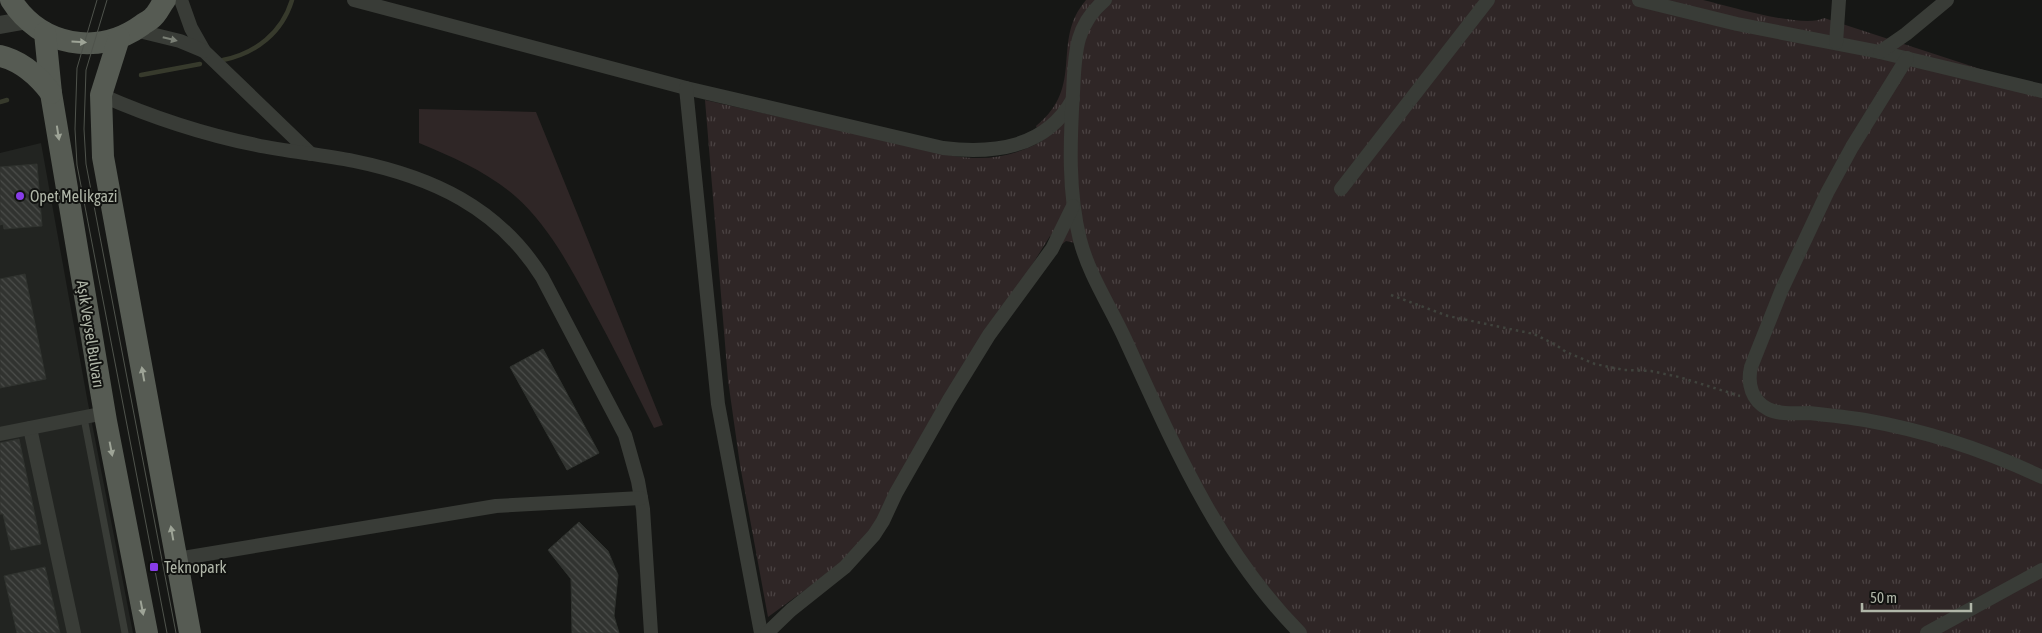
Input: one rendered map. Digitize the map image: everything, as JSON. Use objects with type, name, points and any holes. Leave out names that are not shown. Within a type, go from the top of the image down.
[{"type":"main road","points":[[11,0],[20,13],[37,26],[67,42],[98,44],[127,34],[154,16],[165,0]]},
{"type":"main road","name":"Aşık Veysel Bulvarı","points":[[37,26],[51,93],[94,415],[147,633]]},
{"type":"main road","points":[[127,34],[101,95],[103,157],[190,633]]},
{"type":"main road","points":[[0,56],[27,69],[51,93]]},
{"type":"street","points":[[181,0],[191,28],[204,52],[311,154]]},
{"type":"street","points":[[354,0],[686,88],[923,144],[964,150],[996,149],[1034,138],[1060,119],[1073,99]]},
{"type":"street","points":[[1105,0],[1090,14],[1080,32],[1073,99],[1071,152],[1073,205],[1080,242],[1094,278],[1113,312],[1174,445],[1205,506],[1245,568],[1300,633]]},
{"type":"street","points":[[1341,189],[1488,0]]},
{"type":"street","points":[[1639,0],[1737,24],[1907,58],[2042,91]]},
{"type":"street","points":[[1836,43],[1839,0]]},
{"type":"street","points":[[1880,52],[1906,34],[1947,0]]},
{"type":"street","points":[[0,25],[37,26]]},
{"type":"street","points":[[127,34],[180,41],[204,52]]},
{"type":"street","points":[[1907,58],[1852,147],[1804,240],[1782,289],[1749,375],[1751,390],[1760,404],[1773,412],[1847,418],[1920,432],[1985,452],[2042,477]]},
{"type":"street","points":[[686,88],[718,404],[761,633]]},
{"type":"street","points":[[101,95],[134,110],[195,130],[258,146],[370,164],[422,181],[465,200],[481,210],[510,234],[527,254],[542,277],[625,434],[641,498],[646,538],[651,633]]},
{"type":"street","points":[[767,633],[791,610],[845,567],[874,535],[948,400],[989,335],[1052,249],[1073,205]]},
{"type":"street","points":[[0,434],[94,415]]},
{"type":"street","points":[[30,428],[74,633]]},
{"type":"street","points":[[177,559],[496,506],[641,498]]},
{"type":"street","points":[[1927,633],[2042,570]]},
{"type":"lane","points":[[94,415],[125,633]]},
{"type":"path","points":[[1391,295],[1448,316],[1534,334],[1566,352],[1595,364],[1624,370],[1651,371],[1679,377],[1734,393],[1760,404]]},
{"type":"shaded area","points":[[41,143],[87,398],[133,633],[0,633],[0,153]]},
{"type":"green space","points":[[1086,0],[1703,0],[1784,19],[1814,21],[1824,18],[2042,89],[2042,633],[1298,633],[1245,574],[1075,243],[1066,241],[1061,245],[1050,236],[897,482],[873,528],[838,566],[768,617],[740,465],[728,380],[705,100],[954,156],[988,158],[1010,154],[1042,141],[1036,126],[1051,111],[1060,95],[1064,80],[1070,32],[1076,16]]},
{"type":"green space","points":[[419,109],[536,112],[663,425],[654,428],[574,274],[538,220],[515,196],[481,172],[419,143]]},
{"type":"building","points":[[37,164],[42,226],[4,229],[3,224],[0,225],[0,167]]},
{"type":"building","points":[[25,274],[46,379],[0,388],[0,279]]},
{"type":"building","points":[[543,349],[599,453],[567,470],[510,367]]},
{"type":"building","points":[[19,439],[41,544],[11,550],[3,514],[0,514],[0,443]]},
{"type":"building","points":[[579,522],[608,551],[618,575],[614,616],[619,633],[572,633],[571,579],[548,550]]},
{"type":"building","points":[[45,567],[60,633],[17,633],[4,576]]},
{"type":"waterway","points":[[223,60],[257,47],[266,40],[282,22],[292,0]]},
{"type":"waterway","points":[[141,75],[200,64]]},
{"type":"waterway","points":[[0,102],[7,100]]},
{"type":"tram line","points":[[97,0],[77,68],[75,129],[77,165],[167,633]]},
{"type":"tram line","points":[[107,0],[86,70],[84,129],[86,164],[176,633]]},
{"type":"place","name":"Opet Melikgazi","points":[[20,196]]},
{"type":"place","name":"Teknopark","points":[[154,567]]}]
